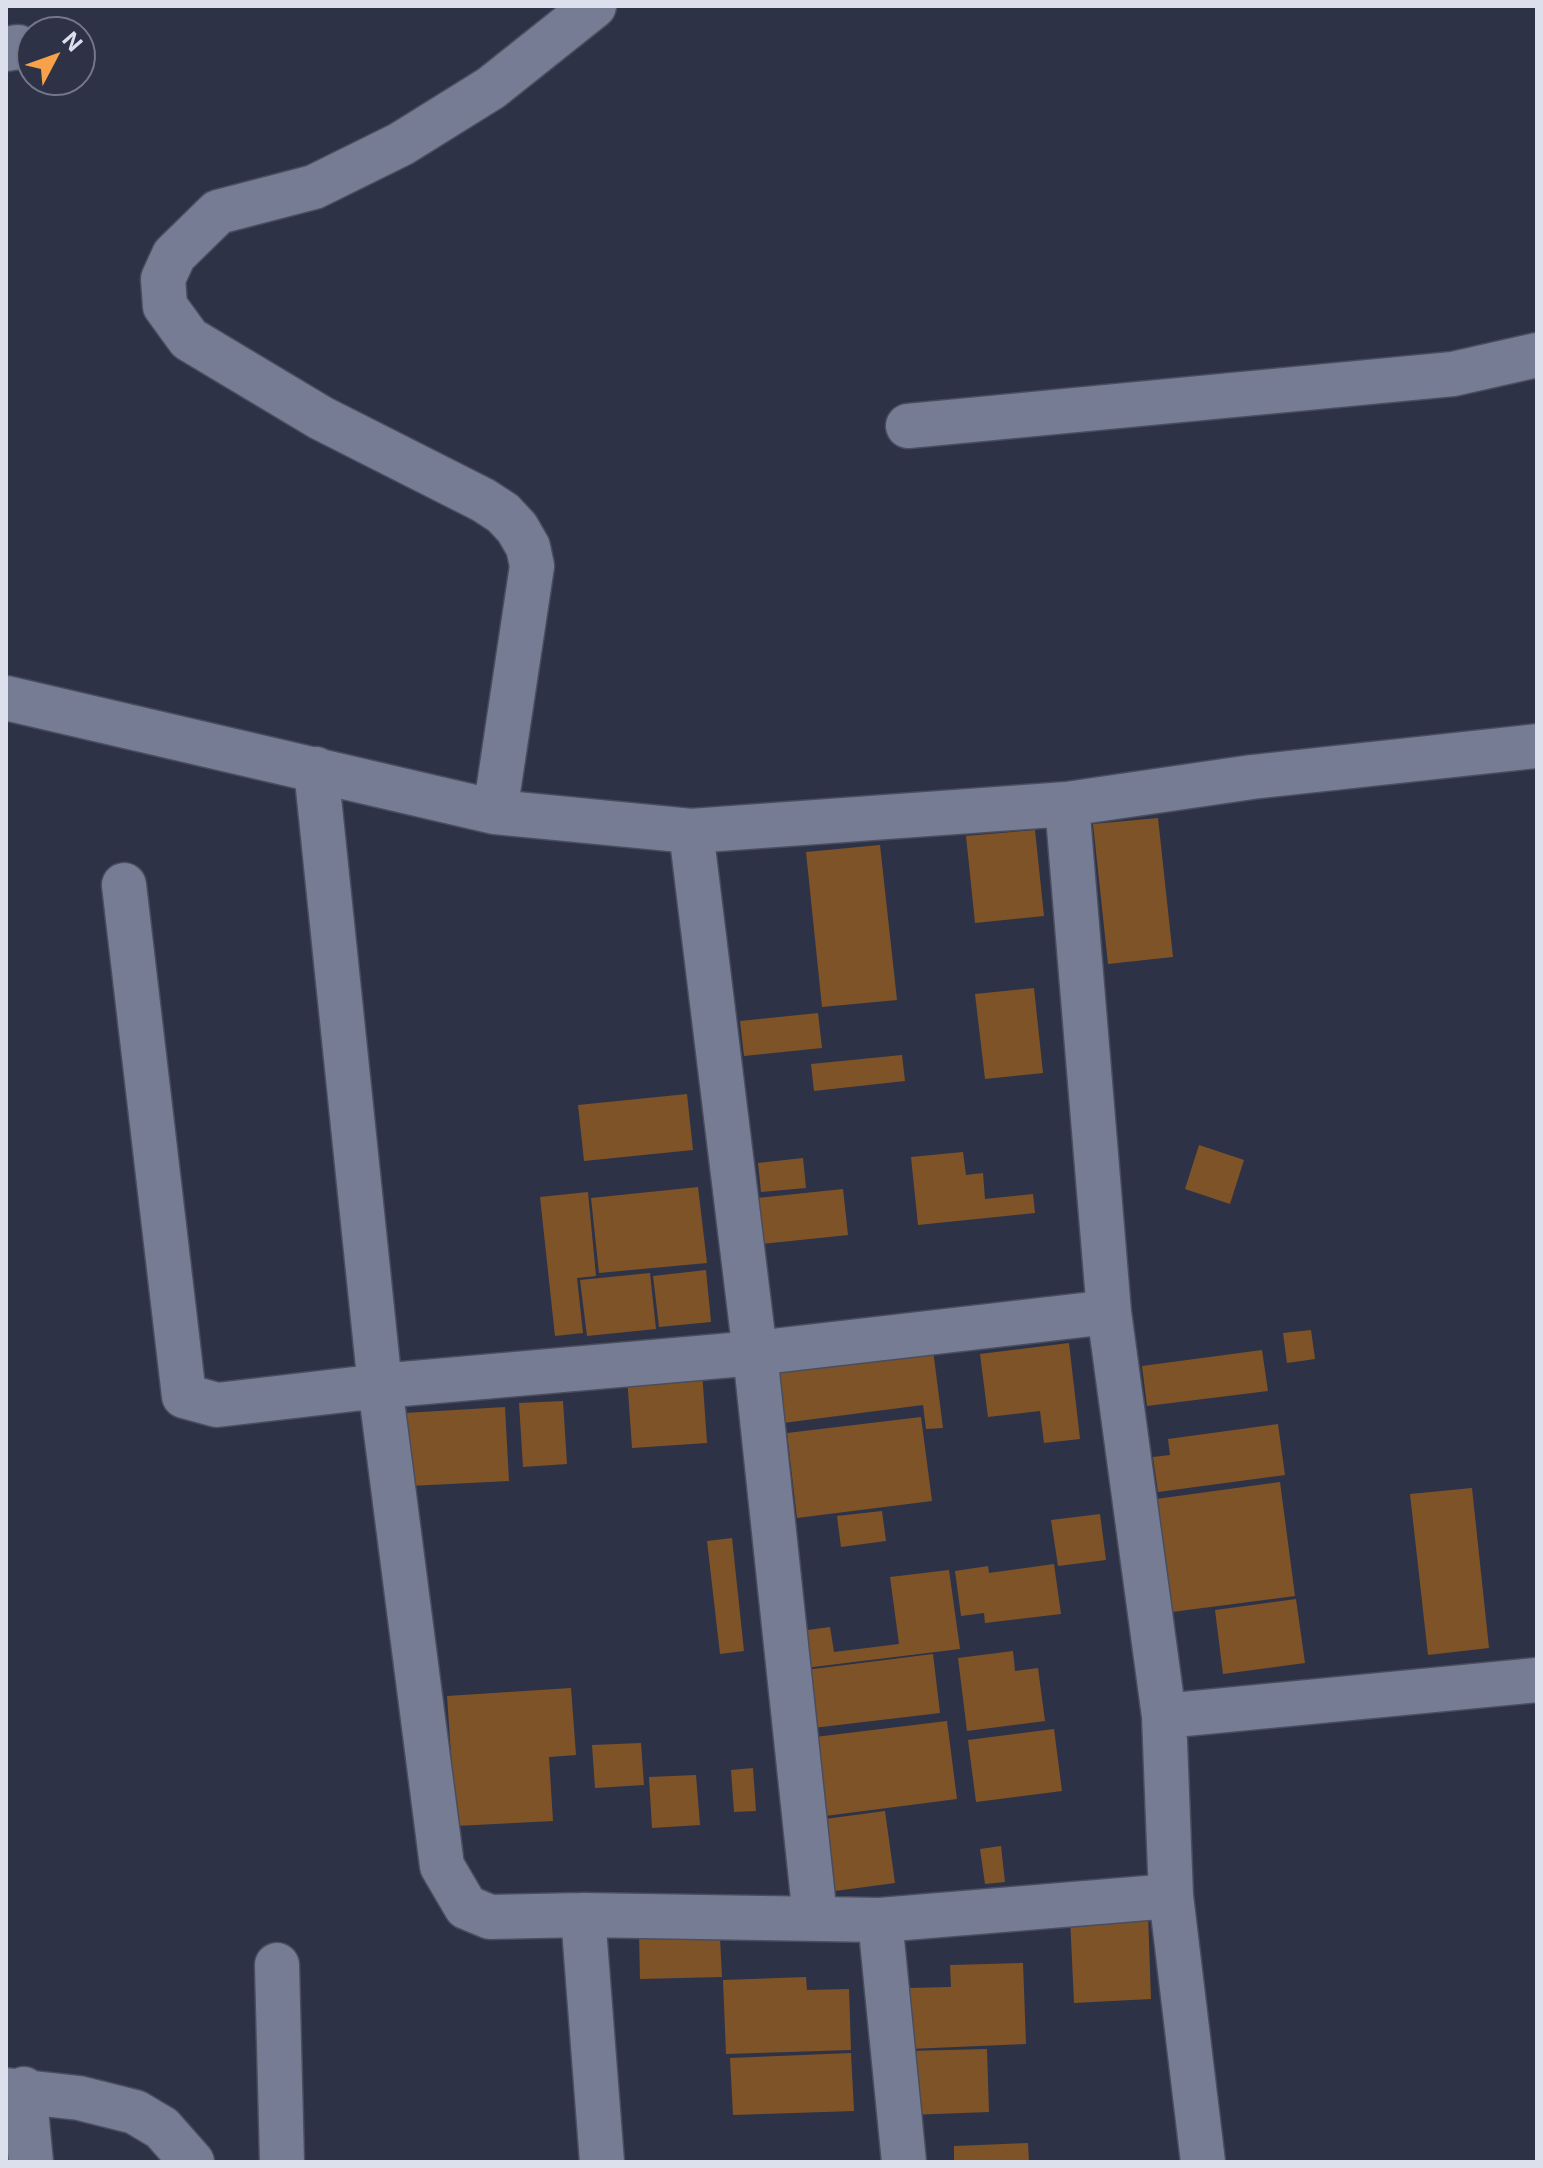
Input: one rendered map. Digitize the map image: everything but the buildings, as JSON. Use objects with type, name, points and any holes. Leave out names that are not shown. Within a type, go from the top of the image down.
[{"type":"street","points":[[495,812],[532,566],[528,547],[517,528],[503,513],[483,500],[321,418],[189,339],[165,306],[163,279],[174,255],[218,212],[314,187],[401,144],[491,88],[594,6]]},
{"type":"street","points":[[908,426],[1453,374],[1537,355]]},
{"type":"street","points":[[6,698],[495,812],[691,831],[1067,804],[1252,777],[1537,746]]},
{"type":"street","points":[[316,769],[380,1386],[442,1866],[466,1907],[490,1917],[583,1915],[880,1920],[1171,1896]]},
{"type":"street","points":[[1067,804],[1109,1312],[1164,1716],[1171,1896],[1203,2162]]},
{"type":"street","points":[[691,831],[755,1353],[815,1917]]},
{"type":"street","points":[[124,885],[184,1396],[217,1405],[380,1386],[755,1353],[1109,1312]]},
{"type":"street","points":[[1164,1716],[1537,1680]]},
{"type":"street","points":[[583,1915],[602,2162]]},
{"type":"street","points":[[880,1920],[904,2162]]},
{"type":"street","points":[[277,1965],[282,2162]]},
{"type":"street","points":[[31,2162],[15,2089],[135,2112],[162,2128],[192,2162]]}]
